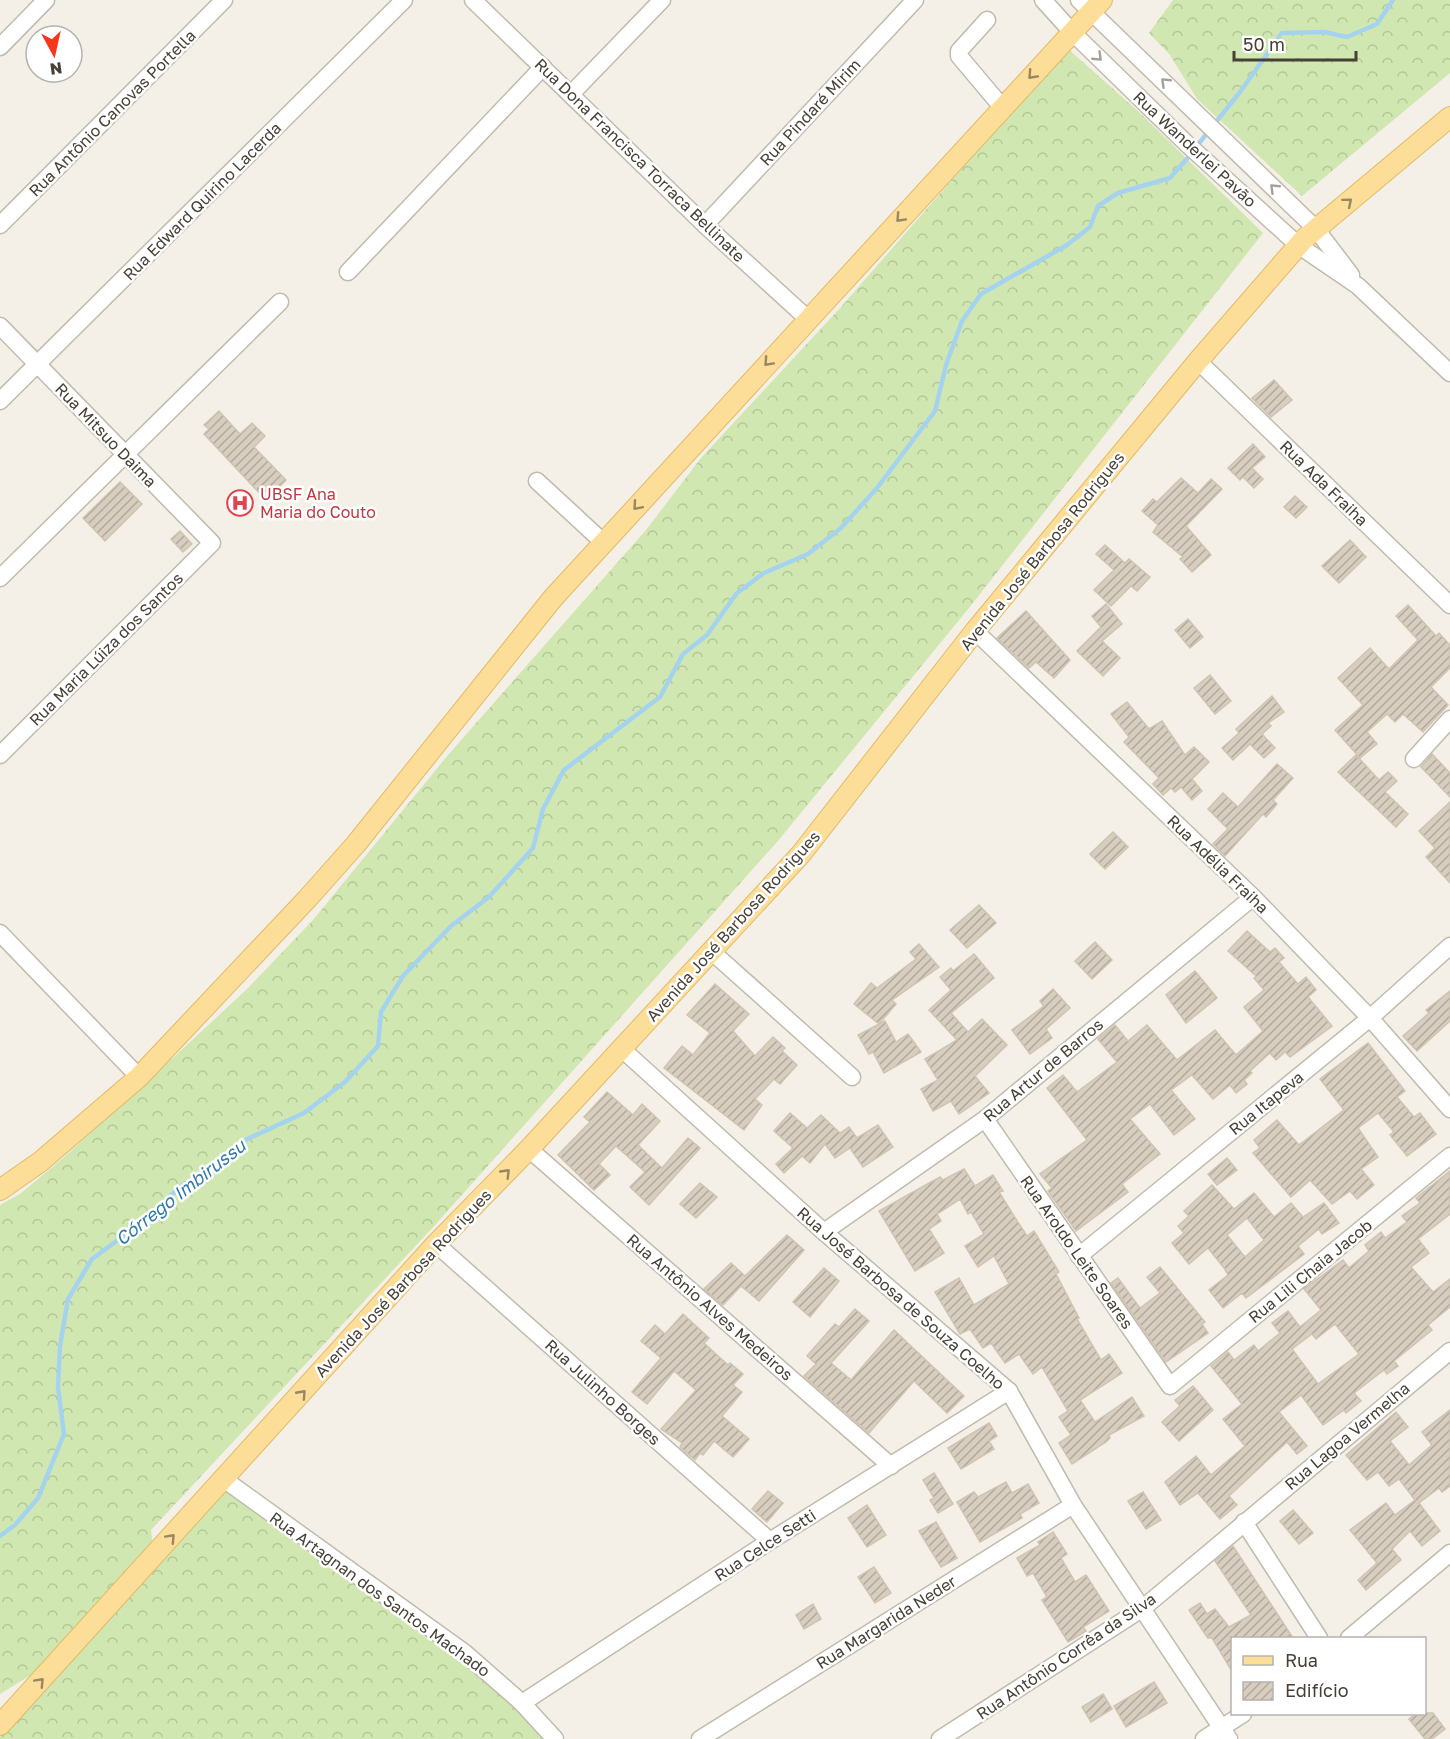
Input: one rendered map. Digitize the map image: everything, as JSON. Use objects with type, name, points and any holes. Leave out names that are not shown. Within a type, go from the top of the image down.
[{"type":"main road","points":[[0,1190],[40,1162],[139,1077],[356,844],[554,598],[1072,32],[1091,4]]},
{"type":"main road","name":"Avenida José Barbosa Rodrigues","points":[[0,1725],[225,1480],[436,1244],[529,1149],[801,854],[975,631],[1198,361],[1298,245],[1450,117]]},
{"type":"street","points":[[0,47],[46,0]]},
{"type":"street","name":"Rua Antônio Canovas Portella","points":[[0,225],[224,0]]},
{"type":"street","name":"Rua Edward Quirino Lacerda","points":[[0,401],[404,0]]},
{"type":"street","name":"Rua Dona Francisca Torraca Bellinate","points":[[473,0],[572,93],[705,225],[808,319]]},
{"type":"street","points":[[572,93],[662,0]]},
{"type":"street","name":"Rua Pindaré Mirim","points":[[705,225],[915,0]]},
{"type":"street","name":"Rua Wanderlei Pavão","points":[[1043,0],[1072,32],[1207,163],[1298,245],[1358,286],[1447,365]]},
{"type":"street","name":"Rua Wanderlei Pavão","points":[[1091,4],[1207,123],[1316,229],[1358,286]]},
{"type":"street","points":[[987,20],[959,51],[959,56],[960,60],[1002,107]]},
{"type":"street","points":[[348,272],[543,66]]},
{"type":"street","points":[[0,578],[280,302]]},
{"type":"street","name":"Rua Mitsuo Daima","points":[[0,326],[213,543]]},
{"type":"street","name":"Rua Ada Fraiha","points":[[1198,361],[1450,605]]},
{"type":"street","points":[[537,481],[604,543]]},
{"type":"street","name":"Rua Maria Lúiza dos Santos","points":[[0,755],[213,543]]},
{"type":"street","name":"Rua Adélia Fraiha","points":[[975,631],[1253,897],[1370,1018],[1450,1109]]},
{"type":"street","points":[[1414,759],[1450,719]]},
{"type":"street","name":"Rua Artur de Barros","points":[[824,1232],[985,1119],[1253,897]]},
{"type":"street","points":[[0,933],[139,1077]]},
{"type":"street","name":"Rua Itapeva","points":[[1079,1256],[1370,1018],[1450,946]]},
{"type":"street","points":[[711,951],[852,1077]]},
{"type":"street","name":"Rua José Barbosa de Souza Coelho","points":[[622,1049],[824,1232],[1009,1391],[1073,1505],[1226,1733]]},
{"type":"street","name":"Rua Aroldo Leite Soares","points":[[985,1119],[1170,1386]]},
{"type":"street","name":"Rua Antônio Alves Medeiros","points":[[529,1149],[891,1466]]},
{"type":"street","name":"Rua Lili Chaia Jacob","points":[[1170,1386],[1450,1156]]},
{"type":"street","name":"Rua Julinho Borges","points":[[436,1244],[770,1541]]},
{"type":"street","name":"Rua Lagoa Vermelha","points":[[1244,1522],[1450,1351]]},
{"type":"street","name":"Rua Celce Setti","points":[[522,1702],[770,1541],[1009,1391]]},
{"type":"street","name":"Rua Artagnan dos Santos Machado","points":[[225,1480],[465,1653],[522,1702],[555,1739]]},
{"type":"street","name":"Rua Margarida Neder","points":[[700,1739],[1073,1505]]},
{"type":"street","points":[[1244,1522],[1318,1637]]},
{"type":"street","name":"Rua Antônio Corrêa da Silva","points":[[940,1739],[1143,1608],[1244,1522]]},
{"type":"street","points":[[1350,1637],[1450,1553]]},
{"type":"street","points":[[1204,1739],[1226,1733],[1241,1715]]},
{"type":"green space","points":[[1173,0],[1450,0],[1450,73],[1302,196],[1197,99],[1170,55],[1149,33]]},
{"type":"green space","points":[[1067,48],[1138,111],[1263,233],[969,608],[777,842],[435,1225],[151,1530],[154,1556],[225,1480],[465,1653],[555,1739],[0,1739],[0,1725],[49,1664],[0,1694],[0,1205],[20,1194],[63,1158],[174,1057],[247,989],[313,920],[448,755],[646,530],[701,458],[841,307]]},
{"type":"building","points":[[1274,380],[1292,400],[1271,417],[1252,398]]},
{"type":"building","points":[[219,411],[240,434],[252,423],[265,436],[254,447],[286,480],[266,500],[204,434],[209,429],[204,425]]},
{"type":"building","points":[[1253,444],[1265,457],[1252,468],[1263,479],[1254,488],[1243,477],[1240,480],[1228,468]]},
{"type":"building","points":[[1181,478],[1198,493],[1211,479],[1222,489],[1186,526],[1211,555],[1192,572],[1180,559],[1183,557],[1153,532],[1158,525],[1142,511],[1153,499],[1157,502]]},
{"type":"building","points":[[120,482],[142,504],[105,541],[83,518]]},
{"type":"building","points":[[1295,496],[1307,507],[1296,518],[1284,507]]},
{"type":"building","points":[[180,531],[192,544],[183,552],[171,539]]},
{"type":"building","points":[[1350,540],[1366,557],[1339,583],[1322,566]]},
{"type":"building","points":[[1105,545],[1125,563],[1129,559],[1150,577],[1137,591],[1131,586],[1111,606],[1094,590],[1114,570],[1096,554]]},
{"type":"building","points":[[1106,604],[1122,624],[1102,641],[1120,658],[1103,676],[1077,651],[1101,627],[1092,616]]},
{"type":"building","points":[[1408,605],[1436,636],[1439,633],[1450,645],[1450,668],[1431,687],[1448,705],[1423,732],[1403,714],[1395,722],[1387,714],[1367,732],[1377,744],[1360,758],[1335,730],[1363,705],[1338,678],[1370,648],[1389,669],[1418,640],[1396,616]]},
{"type":"building","points":[[1026,611],[1070,660],[1054,678],[1036,662],[1029,668],[997,638]]},
{"type":"building","points":[[1188,619],[1203,637],[1190,648],[1175,630]]},
{"type":"building","points":[[1210,675],[1231,701],[1215,714],[1194,688]]},
{"type":"building","points":[[1272,696],[1284,712],[1268,723],[1271,726],[1262,734],[1275,748],[1264,758],[1250,744],[1233,760],[1222,748],[1239,733],[1236,729]]},
{"type":"building","points":[[1127,702],[1149,729],[1162,721],[1185,755],[1194,747],[1209,762],[1192,779],[1202,791],[1192,800],[1181,787],[1175,792],[1171,788],[1163,795],[1153,784],[1159,778],[1124,742],[1129,737],[1111,714]]},
{"type":"building","points":[[1432,754],[1450,773],[1450,797],[1421,767]]},
{"type":"building","points":[[1356,755],[1379,780],[1388,772],[1397,781],[1385,792],[1408,814],[1396,827],[1338,772]]},
{"type":"building","points":[[1277,764],[1293,778],[1273,800],[1277,804],[1266,817],[1263,814],[1225,856],[1213,844],[1228,829],[1208,809],[1223,793],[1238,807]]},
{"type":"building","points":[[1450,802],[1450,883],[1426,857],[1435,848],[1419,831]]},
{"type":"building","points":[[1113,832],[1128,847],[1105,869],[1090,854]]},
{"type":"building","points":[[979,905],[996,923],[967,948],[950,930]]},
{"type":"building","points":[[1247,931],[1270,952],[1275,948],[1284,958],[1279,962],[1298,984],[1306,977],[1316,990],[1308,997],[1332,1026],[1290,1057],[1285,1052],[1276,1060],[1270,1053],[1250,1071],[1252,1073],[1244,1080],[1247,1084],[1236,1093],[1230,1085],[1213,1099],[1192,1075],[1171,1090],[1195,1119],[1174,1135],[1150,1104],[1130,1119],[1160,1154],[1122,1184],[1128,1192],[1076,1231],[1048,1191],[1052,1188],[1040,1174],[1087,1140],[1047,1088],[1063,1075],[1077,1092],[1117,1062],[1098,1039],[1115,1025],[1128,1041],[1147,1025],[1177,1060],[1215,1030],[1236,1055],[1263,1031],[1244,1007],[1264,990],[1254,978],[1256,976],[1228,951]]},
{"type":"building","points":[[1095,942],[1112,960],[1092,979],[1075,961]]},
{"type":"building","points":[[919,944],[939,967],[892,1000],[896,1004],[879,1024],[854,1004],[871,983],[877,988],[916,959],[910,952]]},
{"type":"building","points":[[974,954],[994,978],[951,1013],[968,1032],[982,1019],[1007,1045],[975,1076],[989,1093],[959,1114],[951,1101],[933,1111],[921,1089],[938,1080],[925,1059],[957,1040],[929,1010],[951,990],[940,977],[951,968],[953,971]]},
{"type":"building","points":[[1195,971],[1217,998],[1186,1023],[1166,995]]},
{"type":"building","points":[[715,984],[749,1014],[733,1031],[755,1056],[773,1037],[785,1048],[782,1051],[797,1065],[780,1084],[774,1079],[755,1099],[762,1105],[744,1130],[664,1068],[682,1046],[693,1055],[710,1033],[687,1015]]},
{"type":"building","points":[[1053,989],[1070,1008],[1046,1029],[1052,1038],[1030,1054],[1012,1030],[1044,1006],[1040,1001]]},
{"type":"building","points":[[1450,991],[1450,1021],[1417,1051],[1403,1036],[1429,1013],[1426,1010]]},
{"type":"building","points":[[885,1021],[896,1042],[908,1034],[921,1052],[884,1073],[873,1052],[869,1054],[858,1035]]},
{"type":"building","points":[[1368,1043],[1405,1091],[1397,1097],[1414,1117],[1420,1113],[1436,1134],[1407,1156],[1390,1135],[1394,1132],[1378,1113],[1358,1128],[1378,1157],[1361,1169],[1374,1185],[1357,1199],[1350,1191],[1332,1204],[1310,1180],[1291,1197],[1253,1153],[1260,1148],[1254,1140],[1277,1120],[1299,1145],[1344,1110],[1320,1079]]},
{"type":"building","points":[[607,1092],[633,1115],[642,1104],[660,1121],[638,1145],[662,1168],[688,1138],[700,1148],[649,1205],[630,1187],[645,1172],[616,1146],[599,1164],[610,1175],[594,1190],[558,1155],[590,1122],[584,1117]]},
{"type":"building","points":[[790,1113],[807,1128],[821,1115],[840,1133],[849,1127],[857,1138],[878,1125],[893,1147],[863,1167],[850,1148],[835,1158],[825,1144],[810,1163],[802,1156],[784,1173],[776,1164],[793,1148],[774,1131]]},
{"type":"building","points":[[1227,1158],[1237,1170],[1217,1185],[1208,1174]]},
{"type":"building","points":[[964,1169],[975,1186],[993,1175],[1003,1191],[999,1192],[1027,1236],[1034,1231],[1059,1272],[1056,1274],[1079,1318],[1077,1319],[1101,1360],[1109,1354],[1122,1373],[1080,1400],[1095,1422],[1132,1397],[1144,1416],[1109,1435],[1110,1438],[1106,1442],[1072,1464],[1059,1443],[1071,1435],[1059,1417],[1068,1411],[1042,1367],[1033,1374],[1019,1354],[1005,1363],[991,1343],[983,1348],[970,1329],[960,1334],[935,1292],[959,1278],[974,1305],[1009,1284],[994,1256],[978,1267],[965,1246],[984,1234],[971,1212],[968,1214],[960,1199],[937,1214],[941,1221],[929,1229],[944,1253],[915,1271],[879,1211],[940,1177],[943,1180]]},
{"type":"building","points":[[1450,1171],[1450,1214],[1418,1239],[1429,1253],[1411,1267],[1433,1292],[1450,1279],[1450,1307],[1428,1325],[1432,1330],[1394,1361],[1398,1366],[1387,1374],[1384,1370],[1354,1393],[1361,1401],[1346,1413],[1344,1410],[1323,1425],[1301,1395],[1279,1412],[1307,1446],[1297,1454],[1287,1442],[1229,1496],[1237,1505],[1220,1519],[1198,1493],[1180,1505],[1165,1482],[1196,1456],[1211,1475],[1245,1446],[1223,1419],[1242,1404],[1211,1366],[1228,1352],[1234,1360],[1254,1345],[1258,1351],[1280,1333],[1272,1323],[1288,1311],[1300,1327],[1321,1310],[1304,1289],[1343,1260],[1349,1268],[1369,1251],[1365,1245],[1381,1232],[1385,1238],[1407,1222],[1402,1216],[1420,1203],[1416,1198]],"holes":[[[1335,1324],[1359,1354],[1318,1384],[1292,1349],[1312,1334],[1316,1339]]]},
{"type":"building","points":[[700,1183],[717,1197],[696,1218],[680,1204]]},
{"type":"building","points":[[1212,1185],[1234,1209],[1254,1193],[1274,1217],[1291,1203],[1303,1217],[1324,1203],[1339,1223],[1322,1234],[1319,1229],[1298,1246],[1304,1254],[1246,1298],[1242,1293],[1223,1308],[1209,1290],[1228,1275],[1224,1268],[1208,1248],[1189,1264],[1172,1243],[1184,1233],[1178,1226],[1189,1216],[1184,1211]],"holes":[[[1247,1218],[1264,1240],[1245,1257],[1227,1235]]]},
{"type":"building","points":[[787,1235],[804,1250],[759,1301],[741,1286],[723,1305],[704,1289],[731,1263],[745,1276]]},
{"type":"building","points":[[1160,1267],[1205,1322],[1202,1324],[1208,1333],[1166,1362],[1111,1283],[1118,1278],[1140,1308],[1160,1293],[1147,1277]]},
{"type":"building","points":[[824,1268],[839,1281],[810,1317],[793,1302]]},
{"type":"building","points":[[855,1309],[869,1321],[831,1363],[851,1380],[894,1330],[964,1396],[947,1413],[914,1381],[869,1433],[804,1376],[816,1364],[807,1356],[835,1324],[839,1327]]},
{"type":"building","points":[[683,1314],[709,1338],[704,1343],[728,1365],[730,1363],[743,1374],[733,1385],[742,1392],[722,1416],[749,1439],[733,1457],[714,1441],[703,1455],[700,1453],[695,1460],[680,1447],[682,1443],[661,1429],[696,1390],[674,1371],[647,1404],[632,1392],[661,1358],[641,1341],[655,1325],[665,1334]]},
{"type":"building","points":[[1193,1386],[1213,1410],[1179,1441],[1162,1422],[1180,1406],[1175,1400]]},
{"type":"building","points":[[1450,1410],[1450,1486],[1442,1492],[1439,1488],[1419,1503],[1440,1531],[1422,1546],[1410,1531],[1392,1549],[1401,1560],[1366,1590],[1358,1580],[1377,1563],[1350,1530],[1386,1503],[1395,1515],[1415,1500],[1399,1479],[1389,1486],[1378,1472],[1367,1480],[1346,1455],[1396,1412],[1408,1427],[1390,1441],[1409,1465],[1432,1445],[1422,1432]]},
{"type":"building","points":[[989,1423],[997,1436],[989,1441],[994,1449],[961,1469],[948,1448]]},
{"type":"building","points":[[934,1473],[953,1504],[938,1513],[930,1500],[934,1498],[923,1480]]},
{"type":"building","points":[[1006,1482],[1012,1493],[1028,1484],[1039,1503],[1020,1514],[1022,1518],[980,1542],[957,1502],[974,1492],[978,1497]]},
{"type":"building","points":[[768,1491],[783,1503],[767,1522],[752,1509]]},
{"type":"building","points":[[1143,1492],[1161,1520],[1146,1529],[1128,1501]]},
{"type":"building","points":[[867,1505],[886,1535],[867,1547],[848,1518]]},
{"type":"building","points":[[1293,1510],[1313,1533],[1299,1544],[1280,1521]]},
{"type":"building","points":[[936,1522],[957,1558],[941,1567],[919,1531]]},
{"type":"building","points":[[1053,1532],[1067,1554],[1061,1558],[1075,1582],[1086,1575],[1109,1611],[1083,1627],[1086,1631],[1068,1642],[1042,1600],[1047,1597],[1033,1573],[1027,1576],[1017,1558],[1040,1545],[1038,1542]]},
{"type":"building","points":[[1233,1546],[1292,1637],[1231,1637],[1231,1670],[1212,1638],[1208,1638],[1210,1635],[1207,1637],[1189,1610],[1200,1603],[1207,1614],[1215,1609],[1229,1627],[1251,1615],[1215,1561]]},
{"type":"building","points":[[874,1567],[891,1593],[875,1603],[858,1577]]},
{"type":"building","points":[[813,1604],[821,1619],[804,1629],[796,1615]]},
{"type":"building","points":[[1154,1682],[1167,1703],[1126,1727],[1114,1706]]},
{"type":"building","points":[[1103,1694],[1112,1709],[1091,1722],[1082,1707]]},
{"type":"building","points":[[1433,1713],[1445,1729],[1432,1739],[1425,1739],[1409,1719],[1414,1715]]},
{"type":"waterway","name":"Córrego Imbirussu","points":[[1196,147],[1240,92],[1282,33],[1324,32],[1347,37],[1377,24],[1393,0]]},
{"type":"waterway","name":"Córrego Imbirussu","points":[[0,1536],[15,1525],[38,1498],[64,1434],[58,1387],[60,1346],[68,1299],[92,1259],[144,1221],[181,1186],[216,1167],[241,1142],[304,1113],[345,1082],[378,1046],[381,1012],[403,976],[451,926],[489,897],[533,848],[543,809],[564,770],[660,697],[683,654],[707,635],[737,593],[764,573],[808,554],[841,528],[877,488],[935,411],[946,365],[962,321],[981,294],[1067,245],[1090,227],[1098,206],[1118,193],[1170,178],[1191,154]]},
{"type":"place","name":"UBSF Ana Maria do Couto","points":[[240,503]]}]
